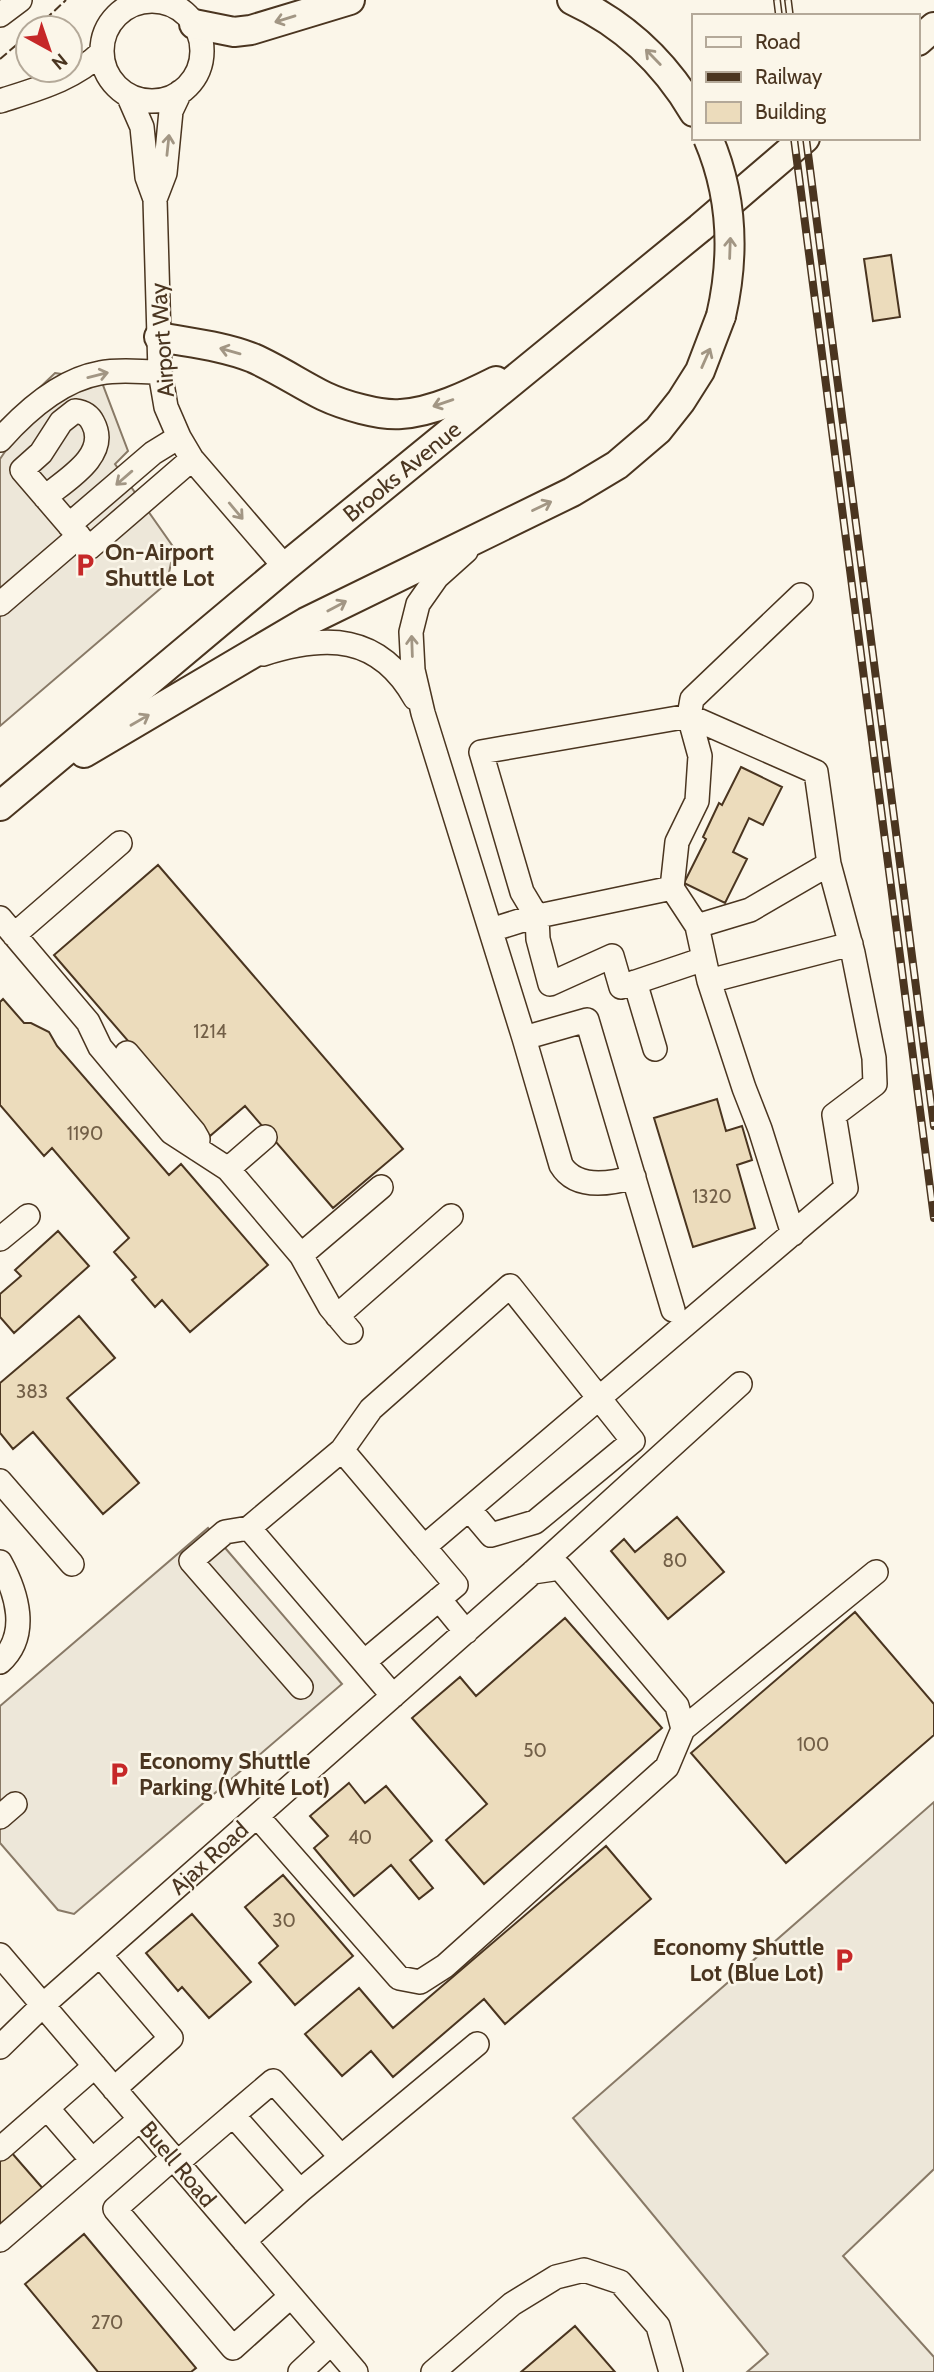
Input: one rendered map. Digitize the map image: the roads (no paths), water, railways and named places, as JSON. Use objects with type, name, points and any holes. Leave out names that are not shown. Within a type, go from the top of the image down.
[{"type":"main road","points":[[181,11],[234,32],[251,30],[350,0]]},
{"type":"main road","points":[[572,0],[611,22],[639,43],[675,82],[692,108]]},
{"type":"main road","points":[[920,39],[934,27]]},
{"type":"main road","points":[[9,798],[342,603],[603,475],[646,442],[670,416],[700,371],[721,316],[727,284],[730,231],[722,179],[709,140]]},
{"type":"main road","name":"Brooks Avenue","points":[[9,798],[285,567],[700,228],[803,140]]},
{"type":"main road","points":[[159,337],[226,349],[252,358],[350,406],[400,415],[480,388],[547,351]]},
{"type":"street","points":[[0,15],[20,0]]},
{"type":"street","points":[[166,2],[181,11],[200,38],[202,53],[199,68],[191,81],[180,92],[154,101],[128,94],[117,87],[104,65],[102,52],[108,26],[128,4],[166,2]]},
{"type":"street","points":[[0,101],[72,76],[102,52]]},
{"type":"street","name":"Airport Way","points":[[155,199],[165,173],[171,111],[180,92]]},
{"type":"street","name":"Airport Way","points":[[128,94],[142,127],[147,177],[155,199],[160,372],[166,407],[179,438],[192,459],[285,567]]},
{"type":"street","points":[[0,440],[41,402],[66,386],[97,373],[160,372]]},
{"type":"street","points":[[79,536],[153,453],[179,438]]},
{"type":"street","points":[[0,604],[79,536],[192,459]]},
{"type":"street","points":[[46,497],[79,536]]},
{"type":"street","points":[[499,526],[446,568],[430,585],[418,604],[411,632],[412,656],[423,713],[565,1173],[589,1183],[634,1177]]},
{"type":"street","points":[[793,1234],[707,970],[697,926],[672,888],[677,842],[697,801],[700,756],[689,716],[692,699],[802,595]]},
{"type":"street","points":[[226,670],[262,654],[292,646],[320,642],[349,644],[373,653],[387,662],[406,684],[423,713]]},
{"type":"street","points":[[424,1547],[846,1188],[834,1115],[875,1084],[874,1058],[850,944],[829,864],[816,772],[689,716],[481,752],[522,892],[537,917],[538,939],[550,984],[612,956],[621,987],[635,982],[850,944]]},
{"type":"street","points":[[120,843],[7,927],[88,1022],[100,1047],[165,1125],[178,1138],[228,1169],[301,1255],[324,1298],[344,1324],[451,1216]]},
{"type":"street","points":[[697,926],[750,911],[829,864]]},
{"type":"street","points":[[491,930],[537,917],[672,888]]},
{"type":"street","points":[[635,982],[655,1049]]},
{"type":"street","points":[[524,1038],[587,1020],[673,1310]]},
{"type":"street","points":[[127,1054],[194,1132],[198,1139],[197,1149]]},
{"type":"street","points":[[228,1169],[265,1137]]},
{"type":"street","points":[[301,1255],[381,1187]]},
{"type":"street","points":[[0,1239],[28,1216]]},
{"type":"street","points":[[301,1687],[191,1560],[225,1532],[249,1528],[342,1450],[371,1409],[510,1286],[633,1441],[535,1522],[491,1535],[469,1509]]},
{"type":"street","name":"Ajax Road","points":[[0,2047],[43,2005],[466,1632],[740,1384]]},
{"type":"street","points":[[342,1450],[456,1585],[364,1662]]},
{"type":"street","points":[[0,1481],[72,1563]]},
{"type":"street","points":[[249,1528],[393,1696]]},
{"type":"street","points":[[0,1562],[17,1600],[18,1625],[9,1654],[0,1662]]},
{"type":"street","points":[[533,1572],[560,1568],[677,1706],[683,1729]]},
{"type":"street","points":[[257,1816],[399,1978],[420,1982],[445,1966],[667,1767],[683,1729],[876,1572]]},
{"type":"street","points":[[439,1599],[466,1632]]},
{"type":"street","points":[[100,1955],[172,2038],[114,2089]]},
{"type":"street","name":"Buell Road","points":[[3,1964],[43,2005],[356,2372]]},
{"type":"street","points":[[244,2241],[477,2044]]},
{"type":"street","points":[[0,2149],[95,2067]]},
{"type":"street","points":[[291,2296],[233,2348],[115,2209],[273,2081],[341,2157]]},
{"type":"street","points":[[47,2108],[92,2160]]},
{"type":"street","points":[[233,2115],[300,2191]]},
{"type":"street","points":[[0,2241],[140,2119]]},
{"type":"street","points":[[433,2372],[512,2304],[556,2277],[584,2270],[620,2282],[658,2326],[671,2372]]},
{"type":"street","points":[[300,2372],[331,2343]]},
{"type":"railway","points":[[777,0],[779,14]]},
{"type":"railway","points":[[788,0],[790,14]]},
{"type":"railway","points":[[794,140],[934,1218]]},
{"type":"railway","points":[[806,140],[934,1126]]},
{"type":"place","name":"On-Airport Shuttle Lot","points":[[85,565]]},
{"type":"place","name":"Economy Shuttle Parking (White Lot)","points":[[119,1774]]},
{"type":"place","name":"Economy Shuttle Lot (Blue Lot)","points":[[844,1960]]}]
